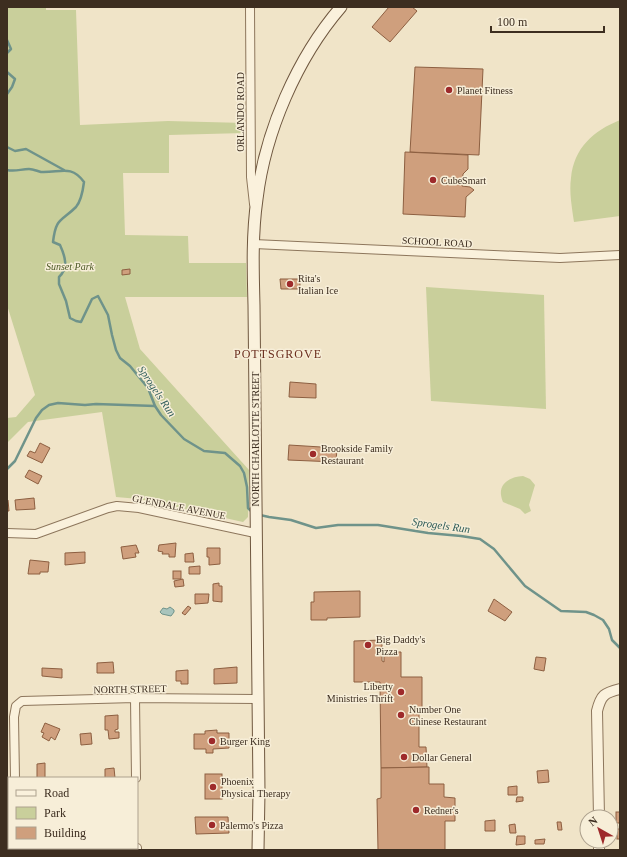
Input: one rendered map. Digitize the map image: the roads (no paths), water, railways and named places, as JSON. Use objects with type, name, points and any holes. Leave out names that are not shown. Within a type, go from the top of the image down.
[{"type":"main road","name":"NORTH CHARLOTTE STREET","points":[[258,850],[259,792],[253,244],[255,217],[261,176],[270,140],[281,108],[308,53],[341,7]]},
{"type":"street","name":"ORLANDO ROAD","points":[[250,7],[251,177],[255,217]]},
{"type":"street","name":"SCHOOL ROAD","points":[[253,244],[560,258],[620,255]]},
{"type":"street","name":"GLENDALE AVENUE","points":[[7,533],[36,534],[117,506],[138,508],[256,533]]},
{"type":"street","points":[[599,809],[597,711],[600,699],[607,692],[620,688]]},
{"type":"street","name":"NORTH STREET","points":[[15,777],[14,717],[16,706],[22,701],[135,698],[258,699]]},
{"type":"street","points":[[135,698],[136,777]]},
{"type":"water","points":[[170,607],[174,610],[171,616],[160,612],[163,608],[167,609]]},
{"type":"waterway","points":[[7,40],[11,49],[7,53]]},
{"type":"waterway","points":[[7,72],[15,79],[7,94]]},
{"type":"waterway","points":[[7,147],[15,151],[26,149],[64,170]]},
{"type":"waterway","name":"Sprogels Run","points":[[7,170],[13,171],[29,169],[41,172],[70,171],[79,176],[84,182],[79,202],[76,207],[58,224],[53,242],[60,245],[65,258],[65,266],[59,277],[59,284],[66,301],[70,318],[81,322],[92,299],[98,296],[108,315],[116,350],[120,358],[130,366],[148,388],[155,406],[161,415],[184,439],[204,451],[225,453],[240,466],[244,473],[247,487],[248,508],[253,513]]},
{"type":"waterway","points":[[7,469],[15,461],[36,418],[42,410],[49,405],[58,403],[155,406]]},
{"type":"waterway","name":"Sprogels Run","points":[[260,515],[291,520],[316,528],[338,525],[378,525],[480,539],[494,549],[525,586],[561,611],[586,612],[603,620],[609,629],[612,640],[620,648]]},
{"type":"place","name":"Planet Fitness","points":[[449,90]]},
{"type":"place","name":"CubeSmart","points":[[433,180]]},
{"type":"place","name":"Rita's Italian Ice","points":[[290,284]]},
{"type":"place","name":"Brookside Family Restaurant","points":[[313,454]]},
{"type":"place","name":"Big Daddy's Pizza","points":[[368,645]]},
{"type":"place","name":"Liberty Ministries Thrift","points":[[401,692]]},
{"type":"place","name":"Number One Chinese Restaurant","points":[[401,715]]},
{"type":"place","name":"Burger King","points":[[212,741]]},
{"type":"place","name":"Dollar General","points":[[404,757]]},
{"type":"place","name":"Phoenix Physical Therapy","points":[[213,787]]},
{"type":"place","name":"Redner's","points":[[416,810]]},
{"type":"place","name":"Palermo's Pizza","points":[[212,825]]},
{"type":"district","name":"POTTSGROVE","points":[[278,354]]},
{"type":"park label","name":"Sunset Park","points":[[70,266]]}]
